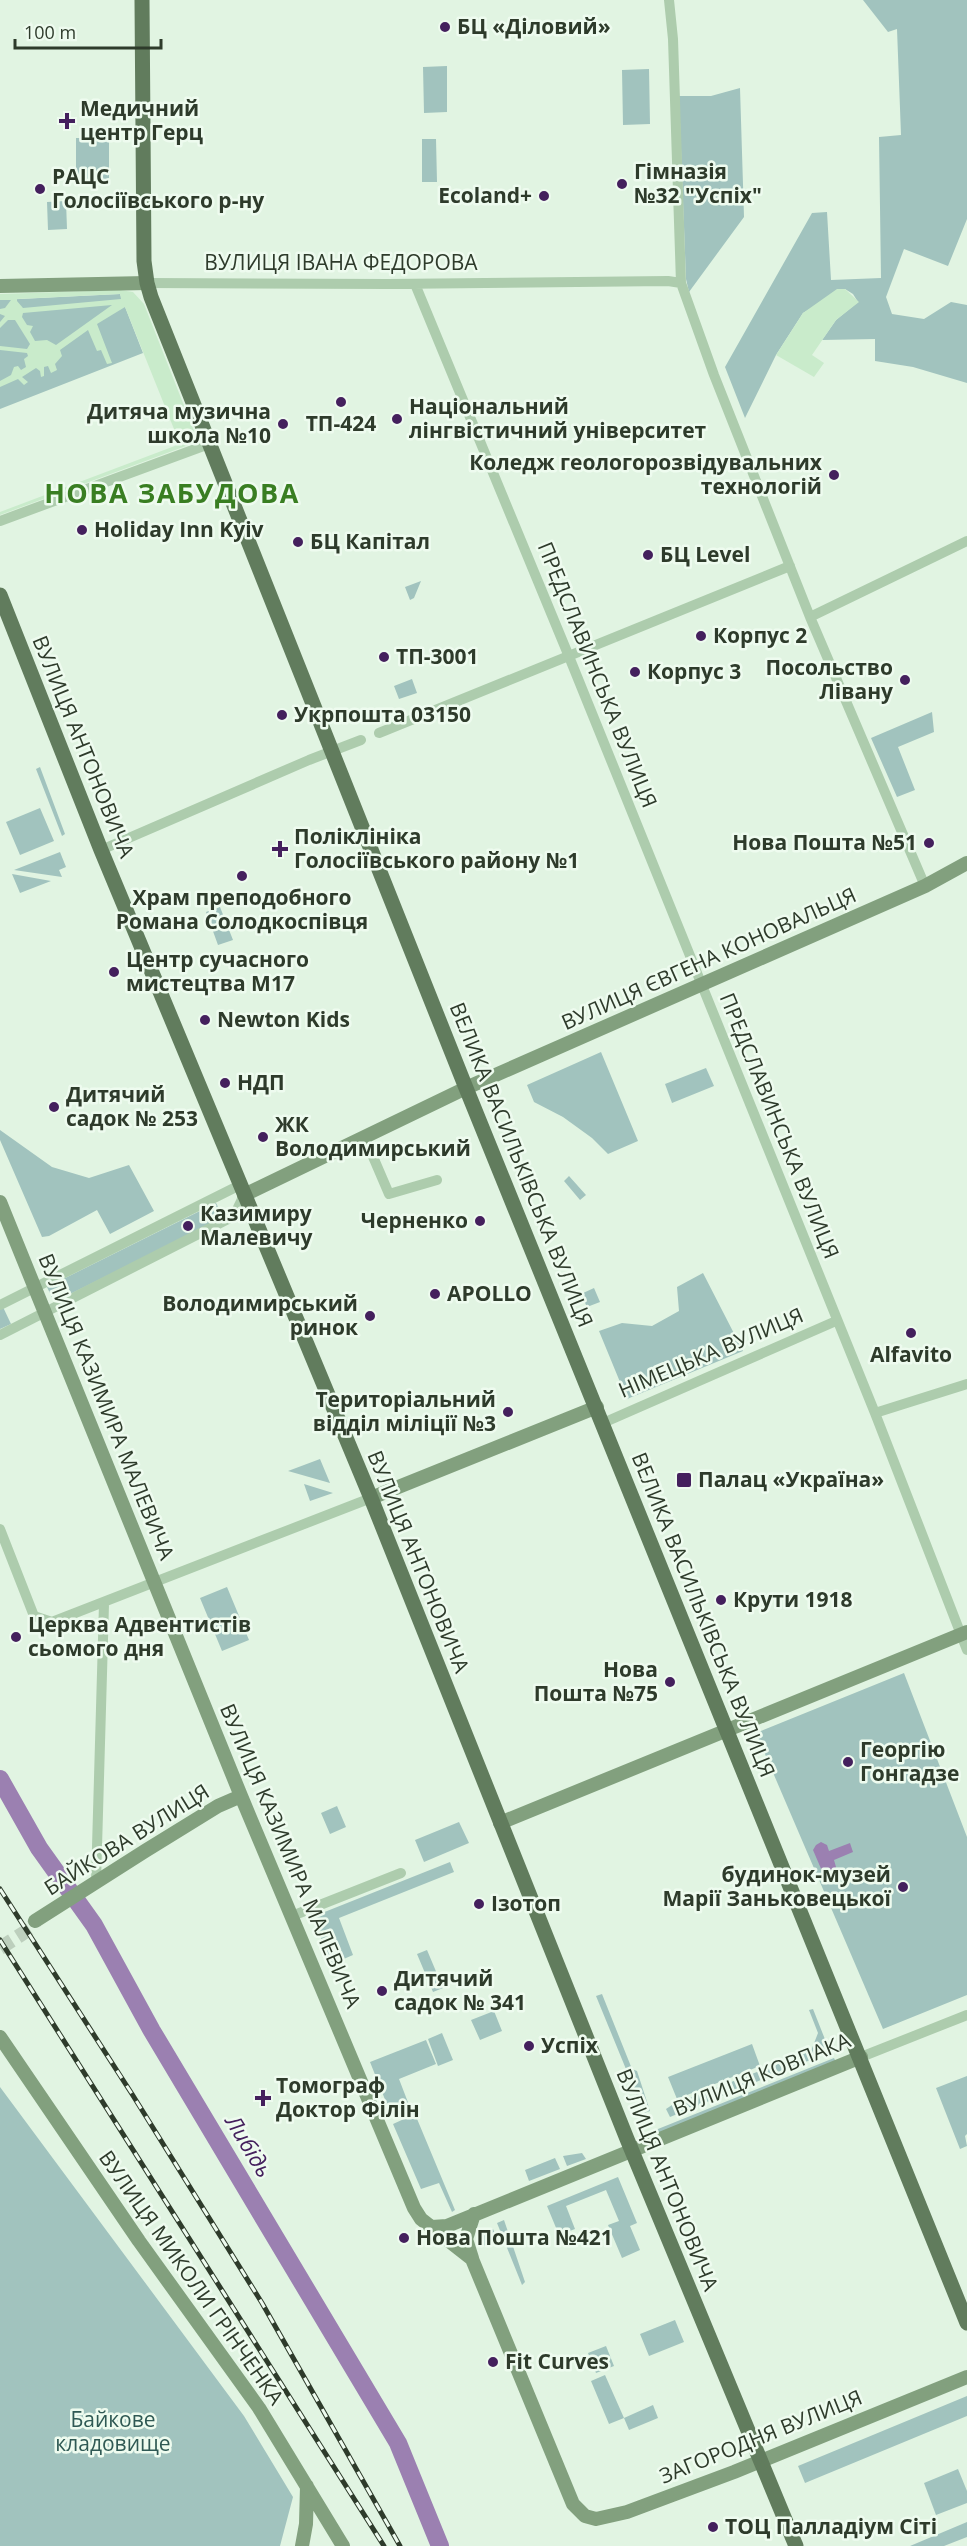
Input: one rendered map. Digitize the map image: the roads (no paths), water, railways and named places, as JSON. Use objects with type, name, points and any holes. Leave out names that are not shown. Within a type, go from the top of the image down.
[{"type":"main road","name":"ВЕЛИКА ВАСИЛЬКІВСЬКА ВУЛИЦЯ","points":[[142,0],[144,261],[147,284],[466,1088],[967,2322]]},
{"type":"main road","name":"ВУЛИЦЯ ІВАНА ФЕДОРОВА","points":[[0,286],[147,284]]},
{"type":"main road","name":"ВУЛИЦЯ АНТОНОВИЧА","points":[[0,595],[101,850],[371,1498],[632,2151],[796,2546]]},
{"type":"main road","name":"ВУЛИЦЯ ЄВГЕНА КОНОВАЛЬЦЯ","points":[[242,1190],[365,1138],[466,1088],[926,886],[967,863]]},
{"type":"main road","name":"ВУЛИЦЯ КАЗИМИРА МАЛЕВИЧА","points":[[0,1202],[241,1796],[414,2208],[432,2228],[472,2259],[573,2504]]},
{"type":"main road","name":"НІМЕЦЬКА ВУЛИЦЯ","points":[[371,1498],[597,1407]]},
{"type":"main road","points":[[500,1823],[726,1729],[964,1634]]},
{"type":"main road","name":"БАЙКОВА ВУЛИЦЯ","points":[[35,1922],[218,1806],[241,1796]]},
{"type":"main road","name":"ВУЛИЦЯ МИКОЛИ ГРІНЧЕНКА","points":[[0,2037],[139,2241],[259,2408],[343,2546]]},
{"type":"main road","name":"ВУЛИЦЯ КОВПАКА","points":[[432,2228],[447,2226],[861,2057]]},
{"type":"main road","points":[[472,2259],[466,2239],[474,2214]]},
{"type":"main road","name":"ЗАГОРОДНЯ ВУЛИЦЯ","points":[[573,2504],[585,2516],[604,2519],[649,2504],[967,2377]]},
{"type":"main road","points":[[302,2546],[306,2524],[307,2486]]},
{"type":"street","points":[[669,0],[673,39],[681,283],[715,378],[810,617],[926,886]]},
{"type":"street","name":"ВУЛИЦЯ ІВАНА ФЕДОРОВА","points":[[147,284],[681,283]]},
{"type":"street","name":"ПРЕДСЛАВИНСЬКА ВУЛИЦЯ","points":[[415,284],[569,656],[875,1413],[964,1634],[967,1650]]},
{"type":"street","points":[[0,521],[209,444]]},
{"type":"street","points":[[810,617],[967,541]]},
{"type":"street","points":[[378,733],[790,566]]},
{"type":"street","points":[[101,850],[361,740]]},
{"type":"street","points":[[365,1138],[389,1194],[437,1180]]},
{"type":"street","points":[[0,1305],[242,1190]]},
{"type":"street","points":[[0,1335],[234,1216],[242,1190]]},
{"type":"street","name":"НІМЕЦЬКА ВУЛИЦЯ","points":[[603,1423],[836,1321]]},
{"type":"street","points":[[875,1413],[967,1384]]},
{"type":"street","name":"НІМЕЦЬКА ВУЛИЦЯ","points":[[0,1529],[34,1616],[52,1622],[104,1604],[371,1498]]},
{"type":"street","points":[[91,1885],[104,1604]]},
{"type":"street","points":[[292,1916],[401,1873]]},
{"type":"street","name":"ВУЛИЦЯ КОВПАКА","points":[[861,2057],[967,2015]]},
{"type":"waterway","name":"Либідь","points":[[0,1779],[39,1848],[94,1925],[152,2031],[398,2443],[440,2546]]},
{"type":"tunnel","points":[[0,1948],[33,1927],[35,1921]]},
{"type":"railway","points":[[0,1889],[132,2094],[262,2303],[400,2546]]},
{"type":"railway","points":[[0,1940],[384,2546]]},
{"type":"place","name":"БЦ «Діловий»","points":[[445,27]]},
{"type":"place","name":"Медичний центр Герц","points":[[67,121]]},
{"type":"place","name":"Гімназія №32 \"Успіх\"","points":[[622,184]]},
{"type":"place","name":"РАЦС Голосіївського р-ну","points":[[40,189]]},
{"type":"place","name":"Ecoland+","points":[[544,196]]},
{"type":"place","name":"ТП-424","points":[[341,402]]},
{"type":"place","name":"Національний лінгвістичний університет","points":[[397,419]]},
{"type":"place","name":"Дитяча музична школа №10","points":[[283,424]]},
{"type":"place","name":"Коледж геологорозвідувальних технологій","points":[[834,475]]},
{"type":"place","name":"Holiday Inn Kyiv","points":[[82,530]]},
{"type":"place","name":"БЦ Капітал","points":[[298,542]]},
{"type":"place","name":"БЦ Level","points":[[648,555]]},
{"type":"place","name":"Корпус 2","points":[[701,636]]},
{"type":"place","name":"ТП-3001","points":[[384,657]]},
{"type":"place","name":"Корпус 3","points":[[635,672]]},
{"type":"place","name":"Посольство Лівану","points":[[905,680]]},
{"type":"place","name":"Укрпошта 03150","points":[[282,715]]},
{"type":"place","name":"Нова Пошта №51","points":[[929,843]]},
{"type":"place","name":"Поліклініка Голосіївського району №1","points":[[280,849]]},
{"type":"place","name":"Храм преподобного Романа Солодкоспівця","points":[[242,876]]},
{"type":"place","name":"Центр сучасного мистецтва M17","points":[[114,972]]},
{"type":"place","name":"Newton Kids","points":[[205,1020]]},
{"type":"place","name":"НДП","points":[[225,1083]]},
{"type":"place","name":"Дитячий садок № 253","points":[[54,1107]]},
{"type":"place","name":"ЖК Володимирський","points":[[263,1137]]},
{"type":"place","name":"Черненко","points":[[480,1221]]},
{"type":"place","name":"Казимиру Малевичу","points":[[188,1226]]},
{"type":"place","name":"APOLLO","points":[[435,1294]]},
{"type":"place","name":"Володимирський ринок","points":[[370,1316]]},
{"type":"place","name":"Alfavito","points":[[911,1333]]},
{"type":"place","name":"Територіальний відділ міліції №3","points":[[508,1412]]},
{"type":"place","name":"Палац «Україна»","points":[[684,1480]]},
{"type":"place","name":"Крути 1918","points":[[721,1600]]},
{"type":"place","name":"Церква Адвентистів сьомого дня","points":[[16,1637]]},
{"type":"place","name":"Нова Пошта №75","points":[[670,1682]]},
{"type":"place","name":"Георгію Гонгадзе","points":[[848,1762]]},
{"type":"place","name":"будинок-музей Марії Заньковецької","points":[[903,1887]]},
{"type":"place","name":"Ізотоп","points":[[479,1904]]},
{"type":"place","name":"Дитячий садок № 341","points":[[382,1991]]},
{"type":"place","name":"Успіх","points":[[529,2046]]},
{"type":"place","name":"Томограф Доктор Філін","points":[[263,2098]]},
{"type":"place","name":"Нова Пошта №421","points":[[404,2238]]},
{"type":"place","name":"Fit Curves","points":[[493,2362]]},
{"type":"place","name":"ТОЦ Палладіум Сіті","points":[[713,2527]]},
{"type":"district","name":"НОВА ЗАБУДОВА","points":[[172,494]]},
{"type":"park label","name":"Байкове кладовище","points":[[113,2432]]}]
